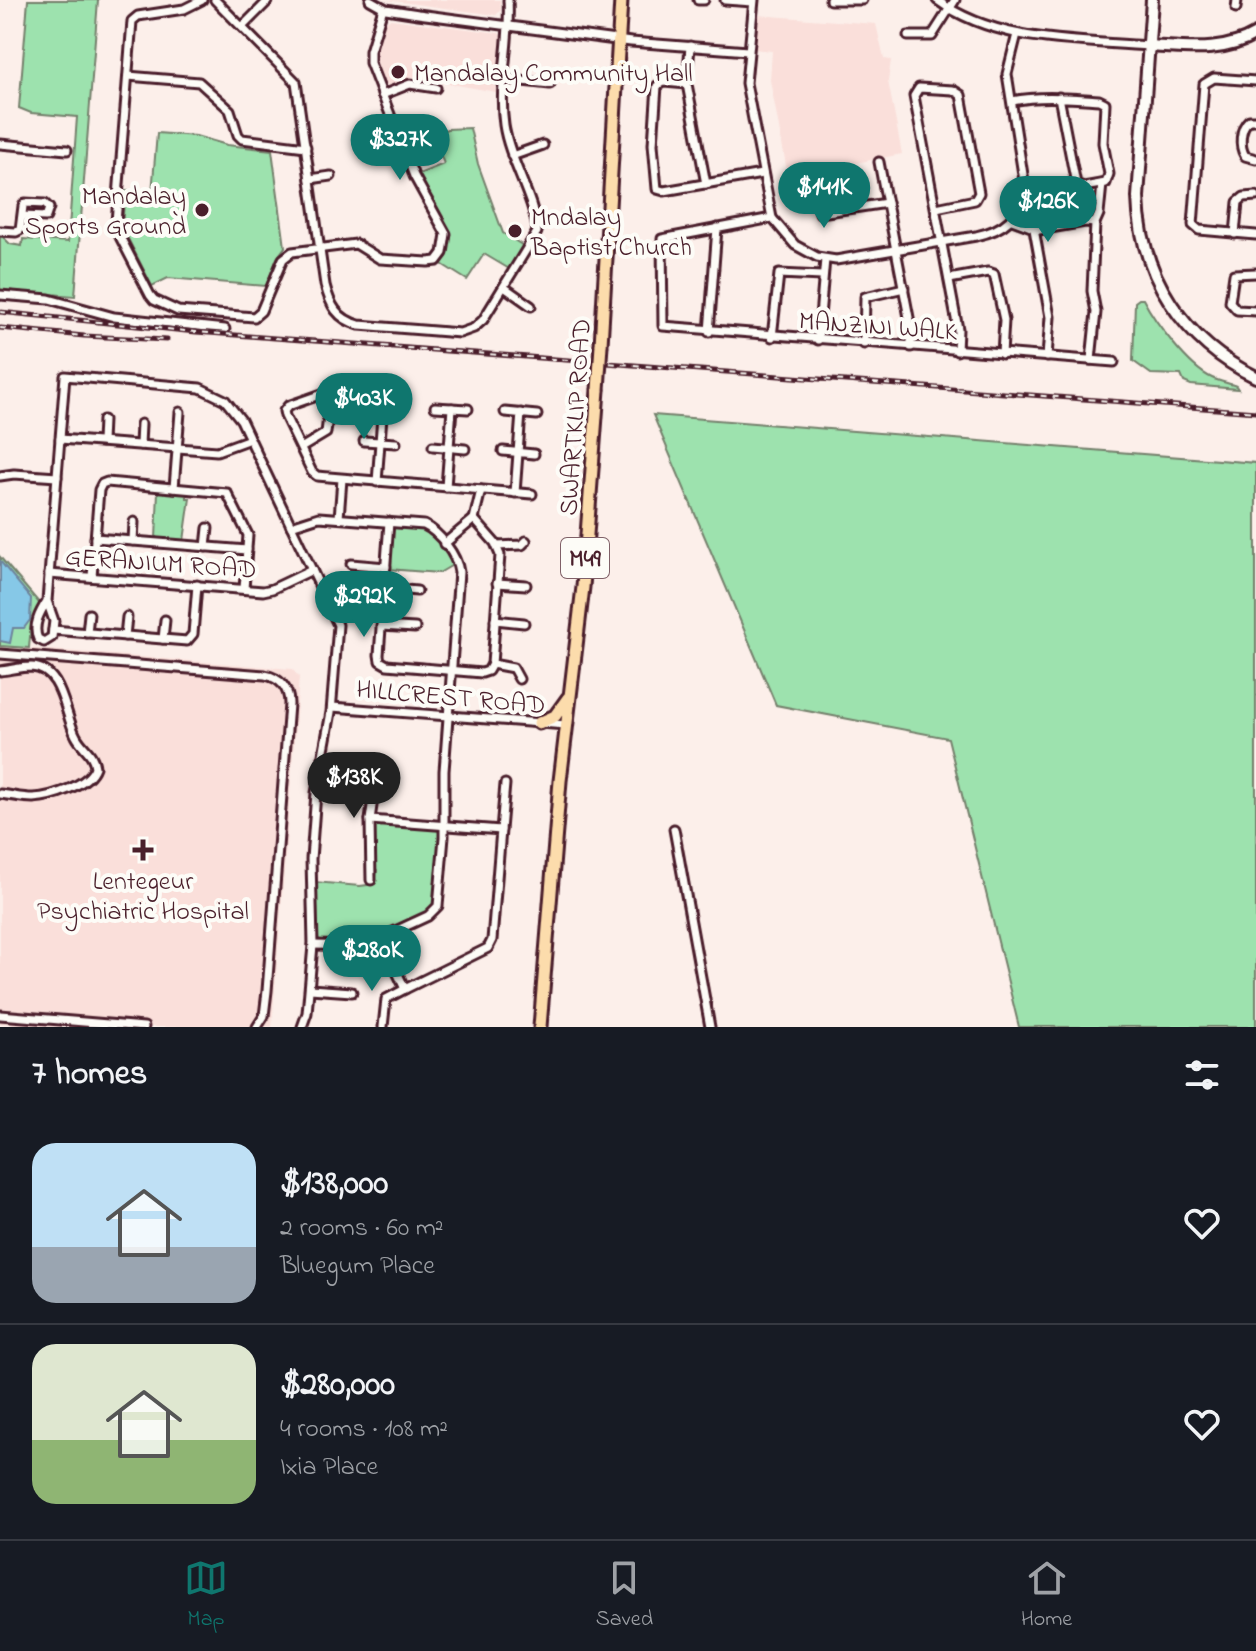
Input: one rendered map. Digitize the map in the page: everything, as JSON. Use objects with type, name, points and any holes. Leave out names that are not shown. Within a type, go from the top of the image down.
[{"type":"main road","name":"SWARTKLIP ROAD","points":[[540,1027],[566,725],[583,587],[611,202],[621,0]]},
{"type":"main road","points":[[1152,0],[1138,197],[1139,223],[1146,254],[1163,292],[1183,322],[1223,359],[1256,377]]},
{"type":"main road","points":[[1149,46],[1211,49],[1233,45],[1256,34]]},
{"type":"main road","points":[[539,723],[550,720],[559,712],[570,695]]},
{"type":"street","points":[[202,0],[184,9],[134,18],[117,228],[154,300],[178,311],[254,317],[261,311],[284,257],[292,252],[356,244],[380,259],[428,262],[437,261],[443,253],[446,234],[414,176],[369,55],[383,8]]},
{"type":"street","points":[[215,0],[296,82],[320,248],[331,303],[342,318],[359,325],[467,331],[483,320],[538,229],[512,156],[502,111],[510,26],[508,0]]},
{"type":"street","points":[[370,0],[383,8],[510,26],[618,40],[748,51]]},
{"type":"street","points":[[725,0],[753,1],[747,90],[772,218],[795,245],[825,259],[850,260],[991,233],[1012,220],[1021,206],[1025,187],[1007,67],[1017,34]]},
{"type":"street","points":[[830,0],[862,0]]},
{"type":"street","points":[[937,0],[949,9],[1017,34],[1149,46]]},
{"type":"street","points":[[908,36],[932,36],[955,0]]},
{"type":"street","points":[[242,27],[267,2]]},
{"type":"street","points":[[690,46],[687,84],[706,184]]},
{"type":"street","points":[[128,76],[199,82],[230,110],[242,139],[306,147]]},
{"type":"street","points":[[504,79],[550,84]]},
{"type":"street","points":[[1256,81],[1206,80],[1193,225],[1199,230],[1256,235]]},
{"type":"street","points":[[687,84],[660,83],[657,86],[653,137],[657,189],[664,191],[762,174]]},
{"type":"street","points":[[382,95],[410,84],[436,88]]},
{"type":"street","points":[[936,208],[975,200],[979,193],[959,92],[923,87],[916,89],[914,96],[958,329],[957,351]]},
{"type":"street","points":[[1012,101],[1035,96],[1099,100],[1106,104],[1103,143],[1105,182],[1095,223],[1092,291],[1096,312],[1091,360]]},
{"type":"street","points":[[1059,97],[1076,184],[1080,187],[1105,182]]},
{"type":"street","points":[[1256,120],[1249,120],[1243,126],[1241,149],[1245,156],[1256,159]]},
{"type":"street","points":[[0,144],[67,150]]},
{"type":"street","points":[[512,156],[543,145]]},
{"type":"street","points":[[879,162],[911,328],[911,347]]},
{"type":"street","points":[[810,174],[820,213],[887,203]]},
{"type":"street","points":[[310,179],[331,176]]},
{"type":"street","points":[[1235,234],[1238,202],[1244,197],[1256,196]]},
{"type":"street","points":[[0,231],[18,232],[22,216]]},
{"type":"street","points":[[709,332],[717,228],[772,218]]},
{"type":"street","points":[[1012,220],[1034,229],[1095,223]]},
{"type":"street","name":"MANZINI WALK","points":[[717,228],[666,237],[660,243],[663,326],[1114,362]]},
{"type":"street","points":[[1034,229],[1050,317],[1047,357]]},
{"type":"street","points":[[818,340],[825,259]]},
{"type":"street","points":[[949,279],[988,272],[994,274],[1004,320],[1002,354]]},
{"type":"street","points":[[1256,273],[1234,274],[1230,302],[1233,308],[1256,311]]},
{"type":"street","points":[[772,337],[779,274],[822,276]]},
{"type":"street","points":[[504,287],[531,306]]},
{"type":"street","points":[[864,344],[865,297],[904,288]]},
{"type":"street","points":[[0,295],[49,299],[114,317],[225,329]]},
{"type":"street","points":[[47,601],[53,616],[51,639],[47,641],[40,640],[36,635],[38,619],[47,601],[65,376],[192,386],[225,400],[234,409],[250,439],[338,625],[332,707],[316,793],[311,859],[313,945],[307,1013],[302,1027]]},
{"type":"street","points":[[301,448],[326,433],[330,400],[325,393],[285,409],[285,416],[301,448],[314,474],[342,479],[532,494]]},
{"type":"street","points":[[367,402],[398,404]]},
{"type":"street","points":[[377,482],[383,403]]},
{"type":"street","points":[[435,407],[468,409]]},
{"type":"street","points":[[446,487],[452,408]]},
{"type":"street","points":[[174,488],[180,412]]},
{"type":"street","points":[[505,412],[537,415]]},
{"type":"street","points":[[515,493],[521,413]]},
{"type":"street","points":[[102,442],[103,420]]},
{"type":"street","points":[[140,445],[141,424]]},
{"type":"street","points":[[60,439],[220,451],[250,439]]},
{"type":"street","points":[[364,441],[396,443]]},
{"type":"street","points":[[433,446],[465,449]]},
{"type":"street","points":[[503,451],[534,454]]},
{"type":"street","points":[[0,476],[57,477]]},
{"type":"street","points":[[339,518],[342,479]]},
{"type":"street","points":[[92,577],[99,490],[107,482],[227,493],[248,533],[244,589]]},
{"type":"street","points":[[444,544],[474,519],[481,490]]},
{"type":"street","points":[[291,526],[312,517],[426,526],[455,558],[459,572],[444,771],[444,826],[438,906],[431,914],[359,947],[313,945]]},
{"type":"street","points":[[389,522],[379,655],[384,665],[482,673],[488,671],[492,664],[500,555],[497,546],[474,519]]},
{"type":"street","points":[[133,541],[134,522]]},
{"type":"street","points":[[206,547],[208,528]]},
{"type":"street","points":[[95,538],[247,550]]},
{"type":"street","points":[[497,546],[520,545],[526,541]]},
{"type":"street","points":[[351,564],[386,567]]},
{"type":"street","name":"GERANIUM ROAD","points":[[49,574],[269,590],[312,570]]},
{"type":"street","points":[[497,583],[526,585]]},
{"type":"street","points":[[53,630],[187,641],[192,637],[197,585]]},
{"type":"street","points":[[384,588],[417,591]]},
{"type":"street","points":[[87,633],[89,614]]},
{"type":"street","points":[[125,636],[127,617]]},
{"type":"street","points":[[163,639],[165,620]]},
{"type":"street","points":[[495,620],[524,623]]},
{"type":"street","points":[[381,626],[415,628]]},
{"type":"street","points":[[0,654],[265,675],[278,679],[284,686],[289,704],[269,959],[265,1008],[257,1027]]},
{"type":"street","points":[[492,664],[513,668],[519,679]]},
{"type":"street","points":[[0,671],[31,667],[50,675],[56,683],[74,732],[93,757],[95,767],[88,779],[51,794],[35,798],[0,794]]},
{"type":"street","name":"HILLCREST ROAD","points":[[332,707],[566,725]]},
{"type":"street","points":[[371,880],[370,820],[378,763]]},
{"type":"street","points":[[383,1027],[386,999],[490,946],[505,784]]},
{"type":"street","points":[[370,820],[501,830]]},
{"type":"street","points":[[674,829],[710,1027]]},
{"type":"street","points":[[381,938],[405,989]]},
{"type":"street","points":[[310,989],[352,992]]},
{"type":"street","points":[[0,1015],[144,1027]]},
{"type":"shaded area","points":[[387,0],[500,0],[501,10],[496,15]]},
{"type":"shaded area","points":[[757,15],[876,24],[884,59],[891,60],[888,81],[902,154],[788,176],[770,80],[772,51],[754,49]]},
{"type":"shaded area","points":[[390,19],[499,33],[502,36],[496,92],[412,77],[390,86],[384,84],[374,59],[385,22]]},
{"type":"shaded area","name":"Lentegeur Psychiatric Hospital","points":[[0,646],[292,669],[299,677],[272,1027],[39,1027],[0,1023]]},
{"type":"green space","points":[[28,0],[98,0],[75,296],[0,290],[0,234],[10,244],[22,246],[23,239],[68,242],[77,117],[31,113],[19,108]]},
{"type":"green space","points":[[470,128],[478,164],[503,233],[525,247],[511,270],[484,254],[467,280],[440,263],[449,248],[449,234],[416,175],[444,164],[433,135],[447,129]]},
{"type":"green space","name":"Mandalay Sports Ground","points":[[157,133],[196,136],[227,145],[272,150],[285,247],[266,286],[168,278],[152,286],[122,227],[125,191],[152,193]]},
{"type":"green space","points":[[1143,299],[1155,320],[1193,364],[1212,378],[1238,389],[1191,385],[1184,382],[1181,375],[1151,374],[1133,361],[1135,302]]},
{"type":"green space","points":[[653,415],[1256,463],[1256,1027],[1019,1027],[948,738],[776,705]]},
{"type":"green space","points":[[158,491],[187,493],[187,498],[190,498],[184,541],[156,539]]},
{"type":"green space","points":[[394,525],[431,534],[456,563],[439,573],[388,569],[391,528]]},
{"type":"green space","points":[[0,557],[40,604],[31,625],[29,648],[0,646]]},
{"type":"green space","points":[[375,824],[440,830],[434,906],[428,912],[363,943],[320,941],[317,936],[315,882],[360,886],[375,884]]},
{"type":"water","points":[[0,561],[31,598],[30,620],[24,628],[13,628],[10,643],[0,641]]},
{"type":"railway","points":[[0,312],[196,332],[1256,412]]},
{"type":"railway","points":[[0,328],[167,340]]},
{"type":"place","name":"Mandalay Community Hall","points":[[398,72]]},
{"type":"place","name":"Mandalay Sports Ground","points":[[202,210]]},
{"type":"place","name":"Mndalay Baptist Church","points":[[515,231]]},
{"type":"place","name":"Lentegeur Psychiatric Hospital","points":[[143,850]]}]
